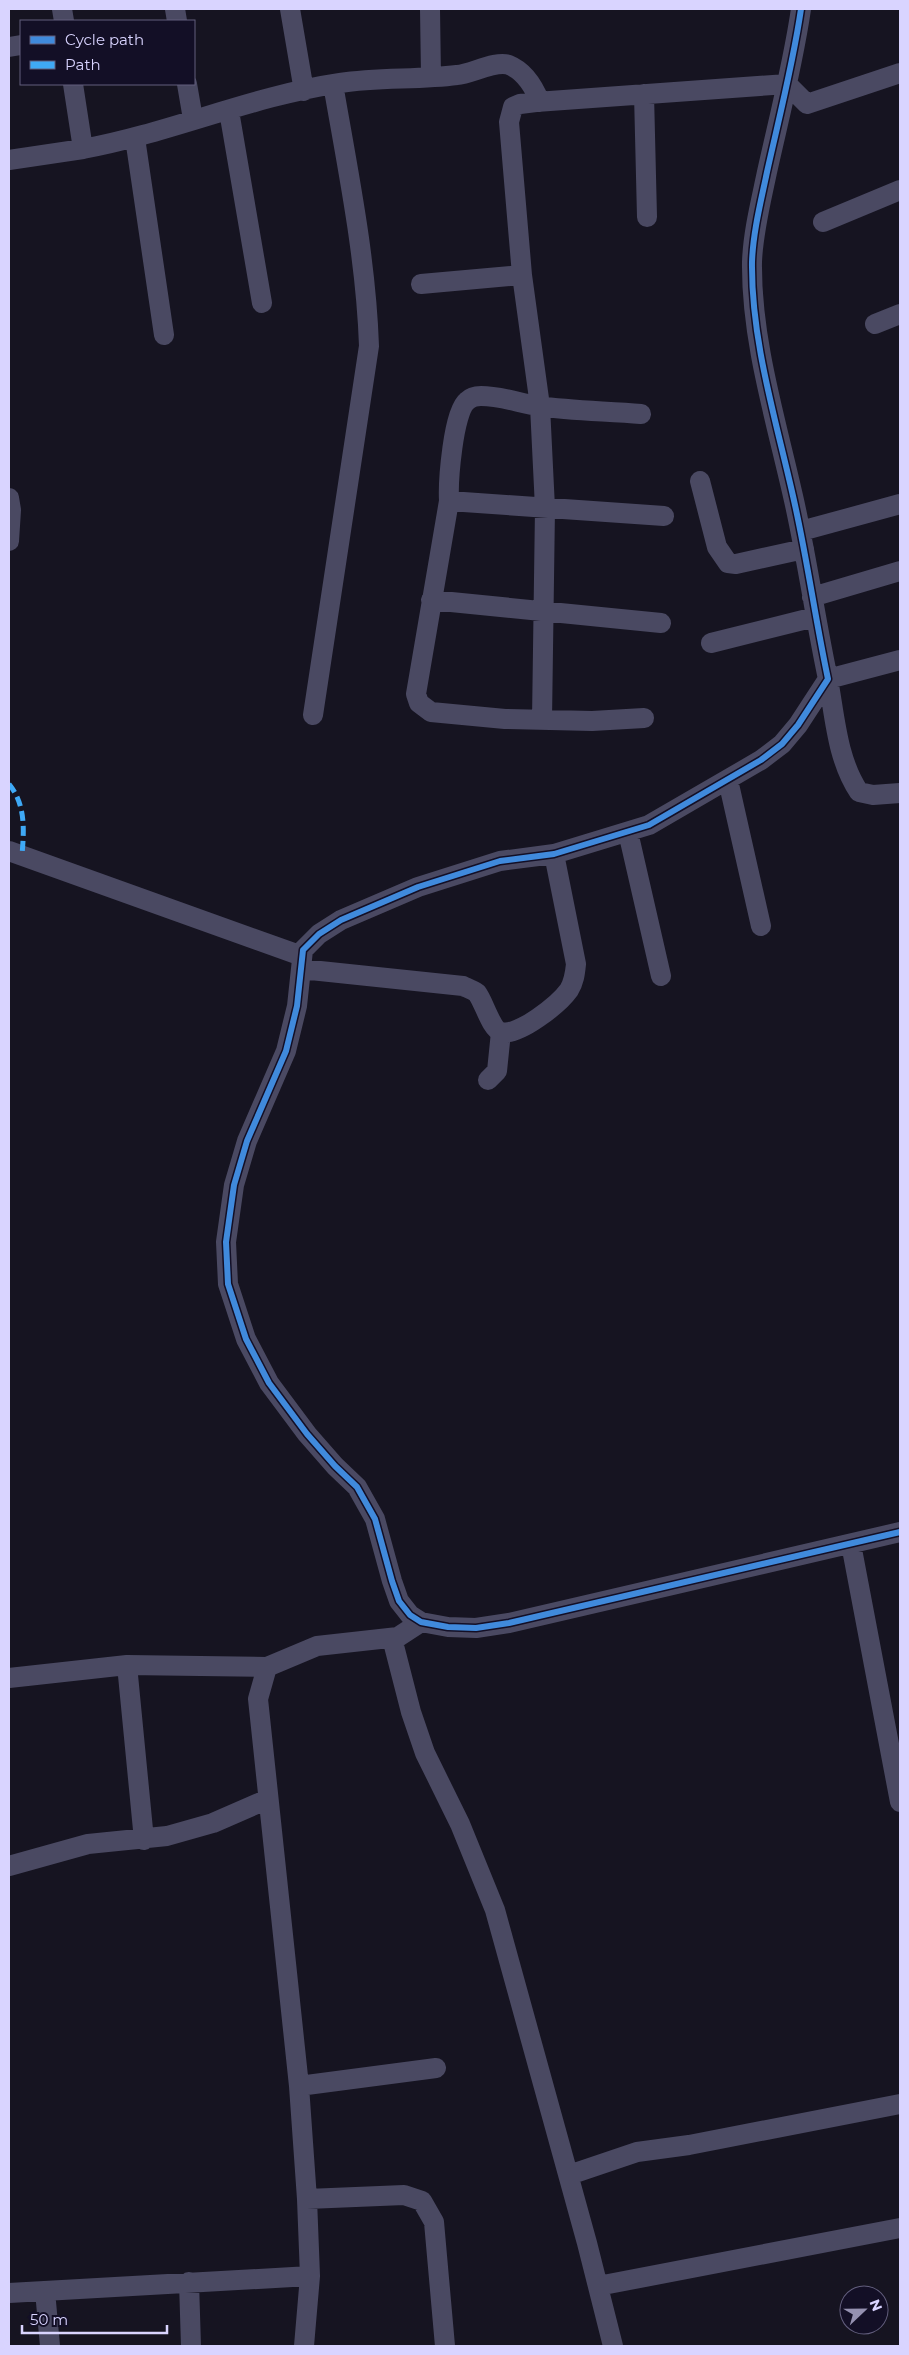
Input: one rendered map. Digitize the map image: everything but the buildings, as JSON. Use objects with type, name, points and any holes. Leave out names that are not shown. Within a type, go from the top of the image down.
[{"type":"street","points":[[290,9],[304,91]]},
{"type":"street","points":[[430,9],[431,77]]},
{"type":"street","points":[[801,9],[796,49],[758,215],[752,260],[755,316],[802,540],[843,759],[849,777],[859,792],[873,795],[900,793]]},
{"type":"street","points":[[9,160],[83,149],[135,138],[193,119],[333,84],[459,75],[490,66],[507,65],[524,75],[540,102]]},
{"type":"street","points":[[542,720],[545,508],[540,406],[522,275],[509,122],[513,107],[520,104],[540,102],[787,84],[807,104],[900,73]]},
{"type":"street","points":[[313,715],[369,346],[368,300],[363,262],[333,84]]},
{"type":"street","points":[[73,85],[83,149]]},
{"type":"street","points":[[187,85],[193,119]]},
{"type":"street","points":[[644,94],[647,217]]},
{"type":"street","points":[[229,111],[262,303]]},
{"type":"street","points":[[135,138],[164,335]]},
{"type":"street","points":[[822,222],[900,190]]},
{"type":"street","points":[[421,284],[522,275]]},
{"type":"street","points":[[875,324],[900,314]]},
{"type":"street","points":[[641,414],[540,406],[518,400],[482,396],[472,397],[465,402],[459,413],[448,479],[449,501],[416,694],[419,703],[431,712],[505,719],[592,721],[644,718]]},
{"type":"street","points":[[700,481],[717,547],[728,563],[736,564],[900,504]]},
{"type":"street","points":[[9,498],[11,510],[9,541]]},
{"type":"street","points":[[449,501],[664,516]]},
{"type":"street","points":[[812,597],[900,571]]},
{"type":"street","points":[[431,600],[661,623]]},
{"type":"street","points":[[711,643],[815,617]]},
{"type":"street","points":[[900,660],[828,679],[798,725],[782,744],[761,760],[649,825],[554,854],[500,861],[418,887],[341,920],[319,934],[303,950],[297,1006],[286,1051],[247,1141],[234,1185],[226,1242],[228,1284],[246,1338],[269,1382],[307,1434],[335,1466],[357,1487],[375,1519],[399,1601],[410,1615],[421,1622],[476,1628],[509,1623],[900,1532]]},
{"type":"street","points":[[728,780],[761,926]]},
{"type":"street","points":[[628,832],[661,976]]},
{"type":"street","points":[[9,851],[301,962],[463,986],[476,992],[495,1028],[501,1032],[511,1032],[540,1017],[564,996],[574,980],[576,964],[554,854]]},
{"type":"street","points":[[488,1080],[497,1071],[501,1032]]},
{"type":"street","points":[[851,1544],[900,1802]]},
{"type":"street","points":[[9,1678],[127,1665],[266,1667],[317,1646],[392,1638],[410,1631],[421,1622]]},
{"type":"street","points":[[392,1638],[411,1712],[425,1752],[482,1873],[495,1910],[553,2125],[569,2175],[613,2346]]},
{"type":"street","points":[[127,1665],[144,1840]]},
{"type":"street","points":[[266,1667],[258,1698],[299,2086],[307,2199],[310,2276],[304,2346]]},
{"type":"street","points":[[9,1866],[88,1844],[144,1840],[168,1836],[213,1823],[268,1798]]},
{"type":"street","points":[[299,2086],[436,2068]]},
{"type":"street","points":[[569,2175],[638,2152],[689,2145],[900,2104]]},
{"type":"street","points":[[307,2199],[404,2195],[422,2201],[434,2222],[445,2346]]},
{"type":"street","points":[[598,2286],[900,2228]]},
{"type":"street","points":[[9,2293],[310,2276]]},
{"type":"street","points":[[189,2282],[190,2346]]},
{"type":"street","points":[[45,2291],[50,2346]]},
{"type":"marked path","points":[[9,784],[15,792],[23,818],[22,855]]},
{"type":"cycle path","points":[[801,9],[790,71],[756,228],[752,262],[753,291],[760,350],[798,519],[828,679],[798,725],[782,744],[761,760],[649,825],[554,854],[500,861],[418,887],[341,920],[319,934],[303,950],[297,1006],[286,1051],[247,1141],[234,1185],[226,1242],[228,1284],[246,1339],[269,1383],[307,1434],[335,1466],[357,1487],[375,1519],[399,1601],[410,1615],[421,1622],[448,1627],[476,1628],[509,1623],[900,1532]]}]
